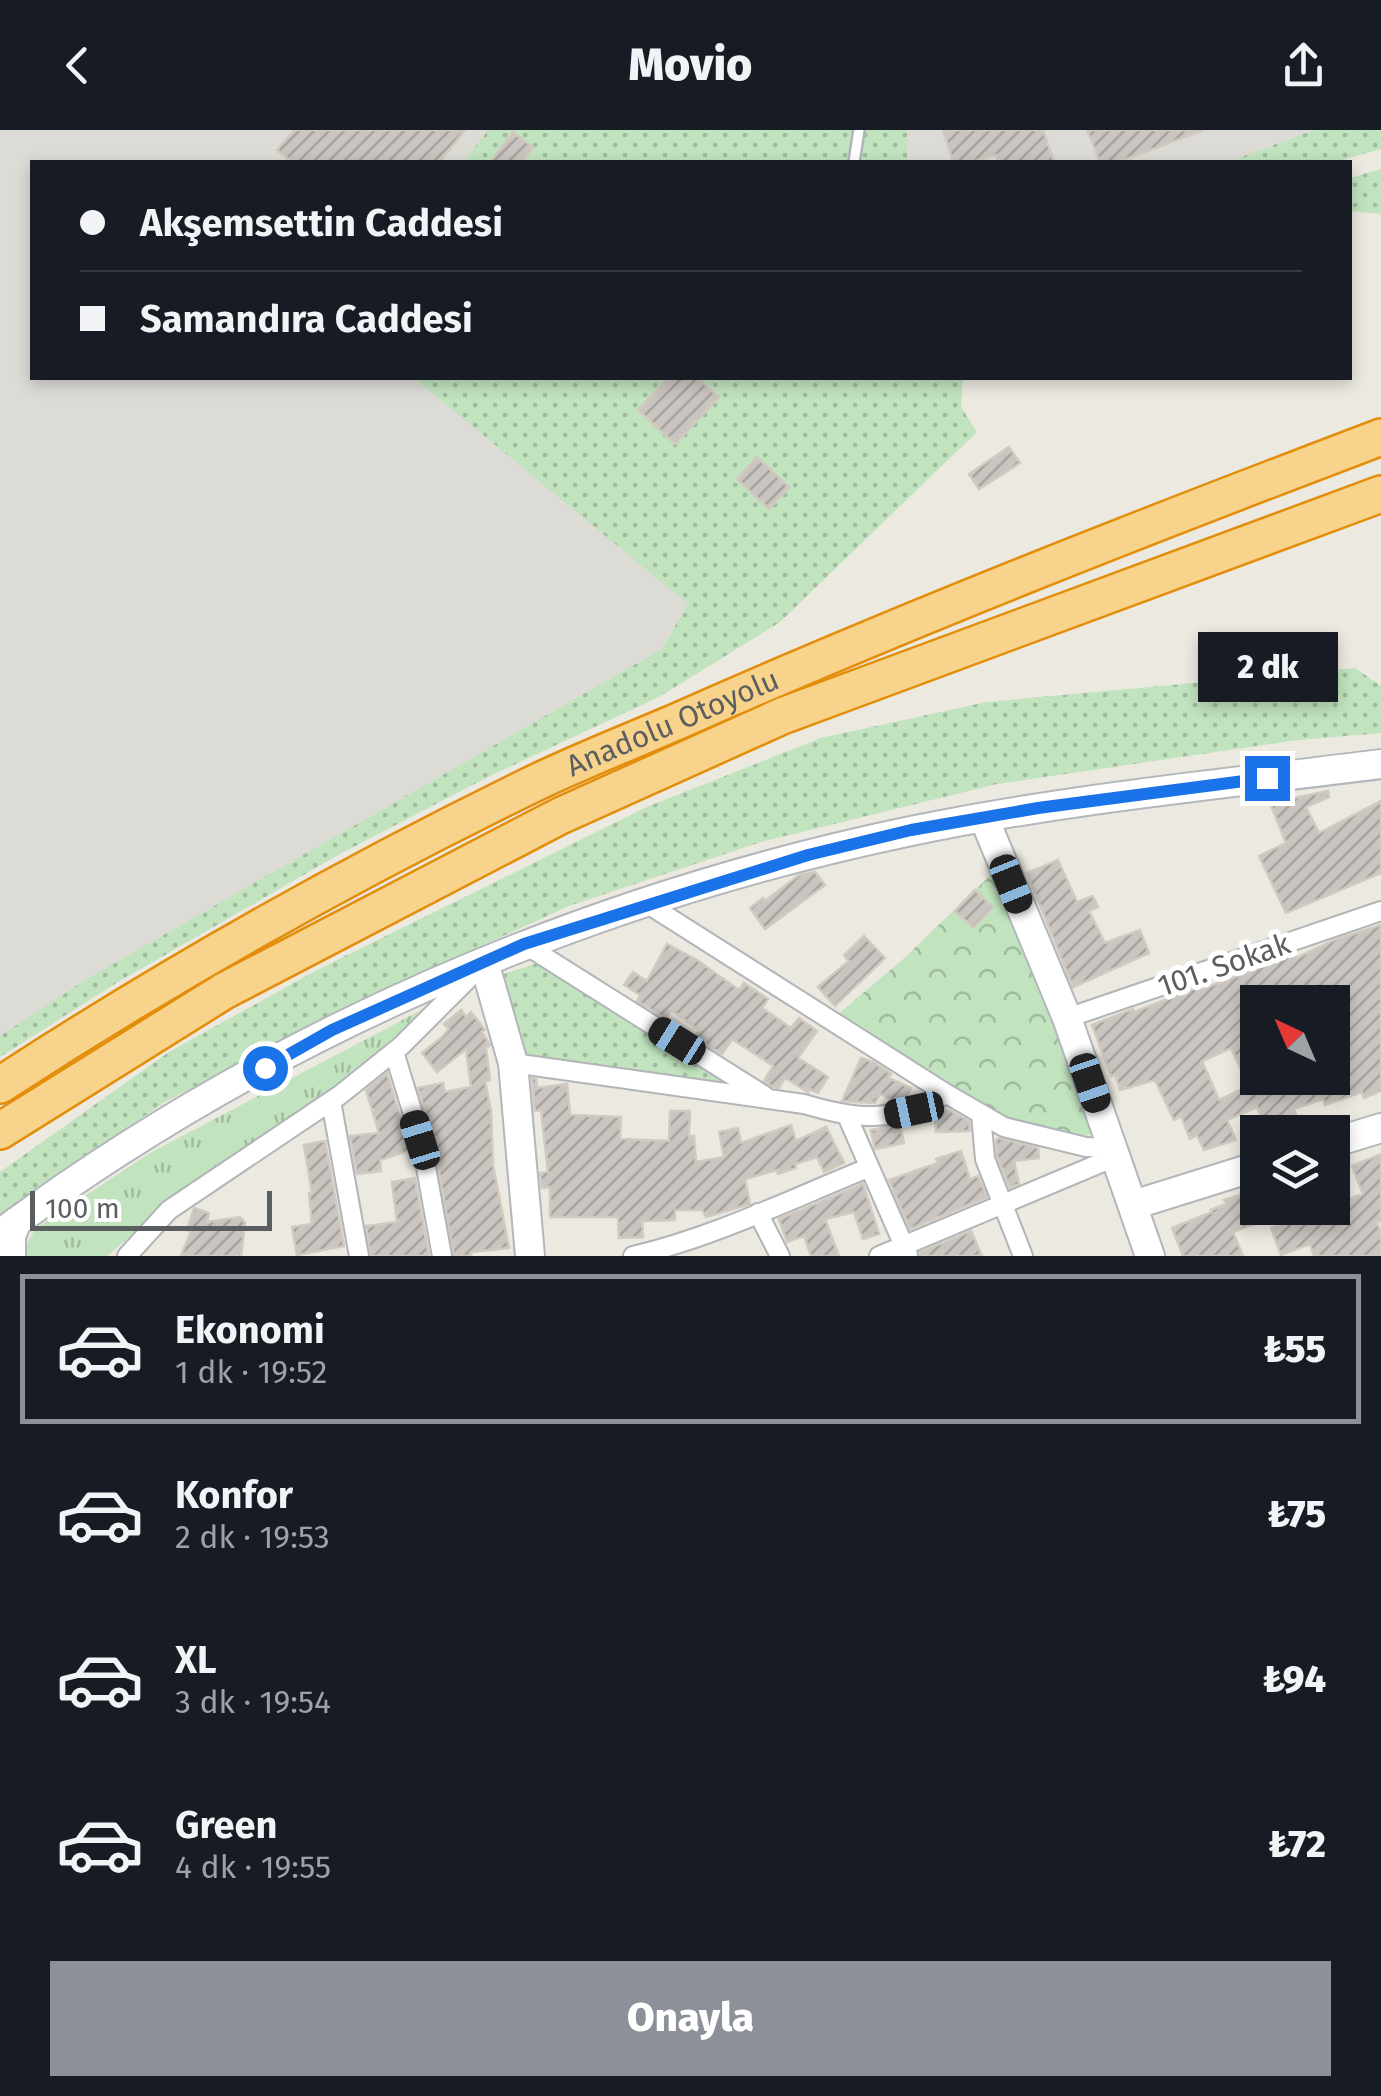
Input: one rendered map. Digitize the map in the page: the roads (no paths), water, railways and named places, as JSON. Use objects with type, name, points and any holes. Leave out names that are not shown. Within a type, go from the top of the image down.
[{"type":"highway","name":"Anadolu Otoyolu","points":[[0,1085],[201,959],[317,894],[538,782],[1045,565],[1381,438]]},
{"type":"highway","name":"Anadolu Otoyolu","points":[[0,1131],[224,990],[560,816],[782,716],[1381,494]]},
{"type":"highway","points":[[0,1144],[122,1054]]},
{"type":"main road","points":[[0,1246],[8,1228],[50,1195],[164,1123],[332,1030],[524,944],[808,855],[911,830],[1381,764]]},
{"type":"main road","points":[[984,818],[1067,1018],[1150,1256]]},
{"type":"main road","points":[[484,962],[514,1063],[530,1256]]},
{"type":"main road","points":[[1350,1137],[1381,1128]]},
{"type":"main road","points":[[1132,1205],[1240,1172]]},
{"type":"main road","points":[[8,1228],[11,1256]]},
{"type":"street","points":[[646,903],[981,1114],[1033,1136],[1114,1152]]},
{"type":"street","name":"101. Sokak","points":[[1067,1018],[1381,911]]},
{"type":"street","points":[[524,944],[769,1099]]},
{"type":"street","points":[[128,1256],[169,1210],[332,1100],[394,1052],[484,962]]},
{"type":"street","points":[[394,1052],[420,1140],[442,1256]]},
{"type":"street","points":[[514,1063],[804,1104],[848,1118],[914,1110],[948,1094]]},
{"type":"street","points":[[332,1100],[360,1256]]},
{"type":"street","points":[[981,1114],[985,1159],[1023,1256]]},
{"type":"street","points":[[848,1118],[906,1251]]},
{"type":"street","points":[[879,1256],[906,1251],[1114,1152]]},
{"type":"street","points":[[633,1256],[660,1253],[868,1168]]},
{"type":"street","points":[[758,1213],[780,1256]]},
{"type":"lane","points":[[854,160],[860,130]]}]
